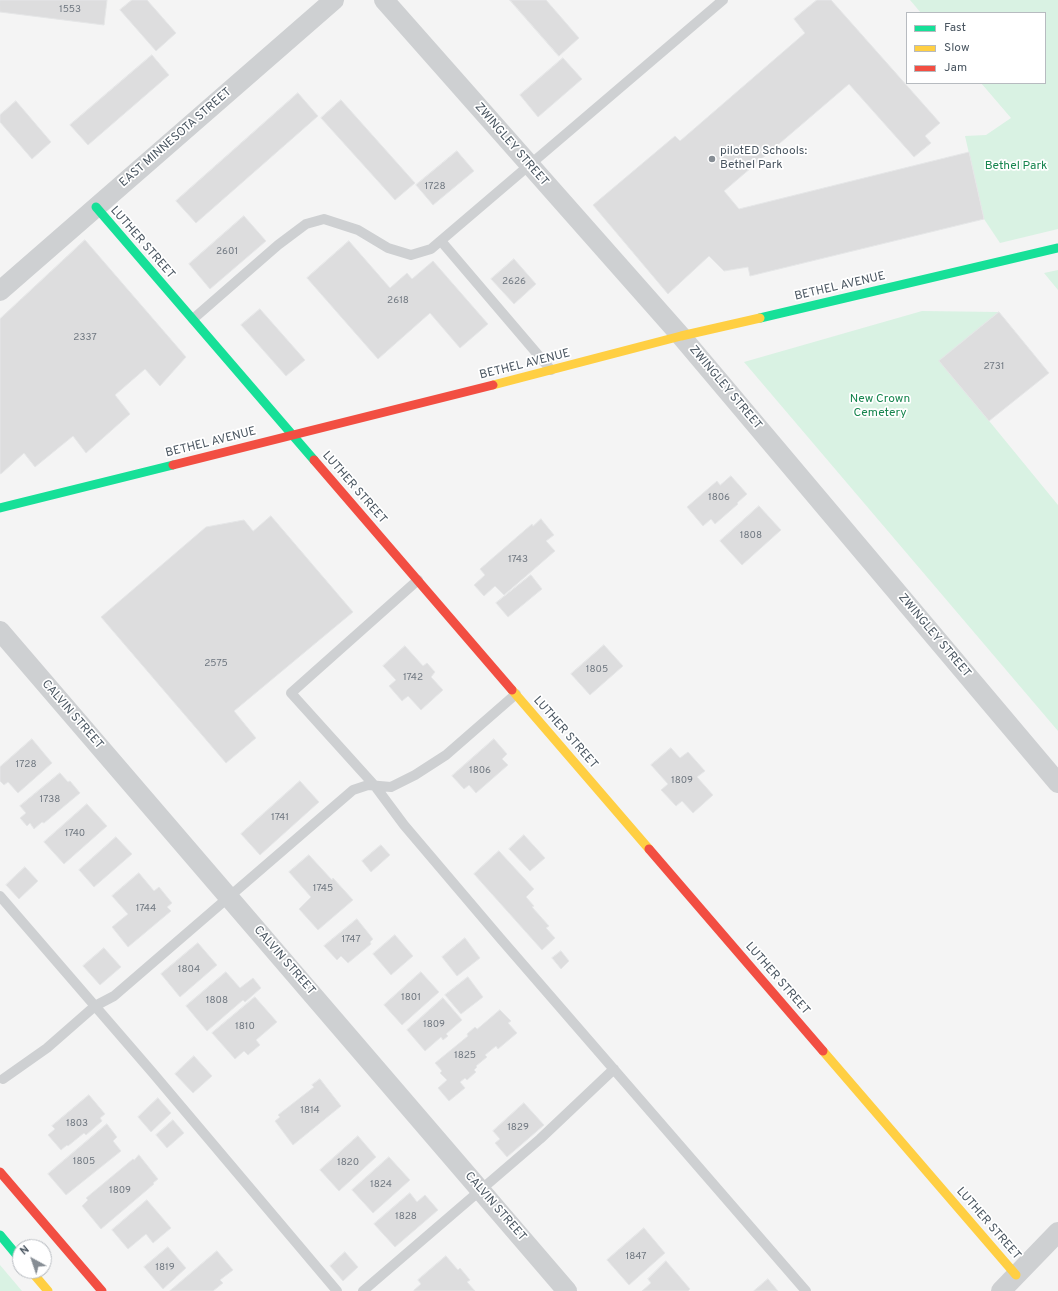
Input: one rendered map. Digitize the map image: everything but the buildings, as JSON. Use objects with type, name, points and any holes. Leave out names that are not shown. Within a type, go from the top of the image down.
[{"type":"street","name":"EAST MINNESOTA STREET","points":[[0,291],[334,0]]},
{"type":"street","name":"ZWINGLEY STREET","points":[[384,0],[681,336],[1058,783]]},
{"type":"street","name":"LUTHER STREET","points":[[96,207],[1016,1275]]},
{"type":"street","name":"BETHEL AVENUE","points":[[0,508],[681,336],[1058,248]]},
{"type":"street","name":"CALVIN STREET","points":[[0,631],[567,1291]]},
{"type":"street","points":[[0,1172],[102,1291]]},
{"type":"street","points":[[1001,1291],[1058,1232]]},
{"type":"street","points":[[0,1236],[12,1250]]},
{"type":"street","points":[[37,1279],[48,1291]]},
{"type":"lane","points":[[193,319],[278,245],[306,224],[312,222],[324,219],[358,230],[388,248],[411,254],[431,249],[723,0]]},
{"type":"lane","points":[[441,241],[551,370]]},
{"type":"lane","points":[[418,580],[291,693],[375,786],[404,825],[806,1291]]},
{"type":"lane","points":[[4,1079],[47,1048],[95,1006],[114,996],[353,790],[368,785],[391,787],[422,771],[446,755],[516,694]]},
{"type":"lane","points":[[0,896],[337,1291]]},
{"type":"lane","points":[[363,1291],[540,1139],[614,1069]]},
{"type":"green space","name":"Bethel Park","points":[[910,0],[1058,0],[1058,229],[1000,243],[984,219],[965,136],[986,135],[1011,118],[982,84],[1046,84],[1046,12],[920,12]]},
{"type":"green space","points":[[1058,270],[1058,290],[1044,273]]},
{"type":"green space","name":"New Crown Cemetery","points":[[922,311],[999,312],[940,361],[1058,505],[1058,731],[744,362]]},
{"type":"green space","points":[[0,1265],[22,1291],[0,1291]]},
{"type":"traffic: fast","points":[[96,207],[314,460]]},
{"type":"traffic: fast","points":[[760,318],[1058,248]]},
{"type":"traffic: fast","points":[[0,508],[173,465]]},
{"type":"traffic: fast","points":[[0,1235],[12,1249]]},
{"type":"traffic: slow","points":[[493,385],[681,336],[760,318]]},
{"type":"traffic: slow","points":[[512,690],[649,849]]},
{"type":"traffic: slow","points":[[823,1051],[1016,1275]]},
{"type":"traffic: slow","points":[[38,1279],[48,1291]]},
{"type":"traffic: jam","points":[[173,465],[493,385]]},
{"type":"traffic: jam","points":[[314,460],[512,690]]},
{"type":"traffic: jam","points":[[649,849],[823,1051]]},
{"type":"traffic: jam","points":[[0,1172],[102,1291]]},
{"type":"place","name":"pilotED Schools: Bethel Park","points":[[712,159]]}]
